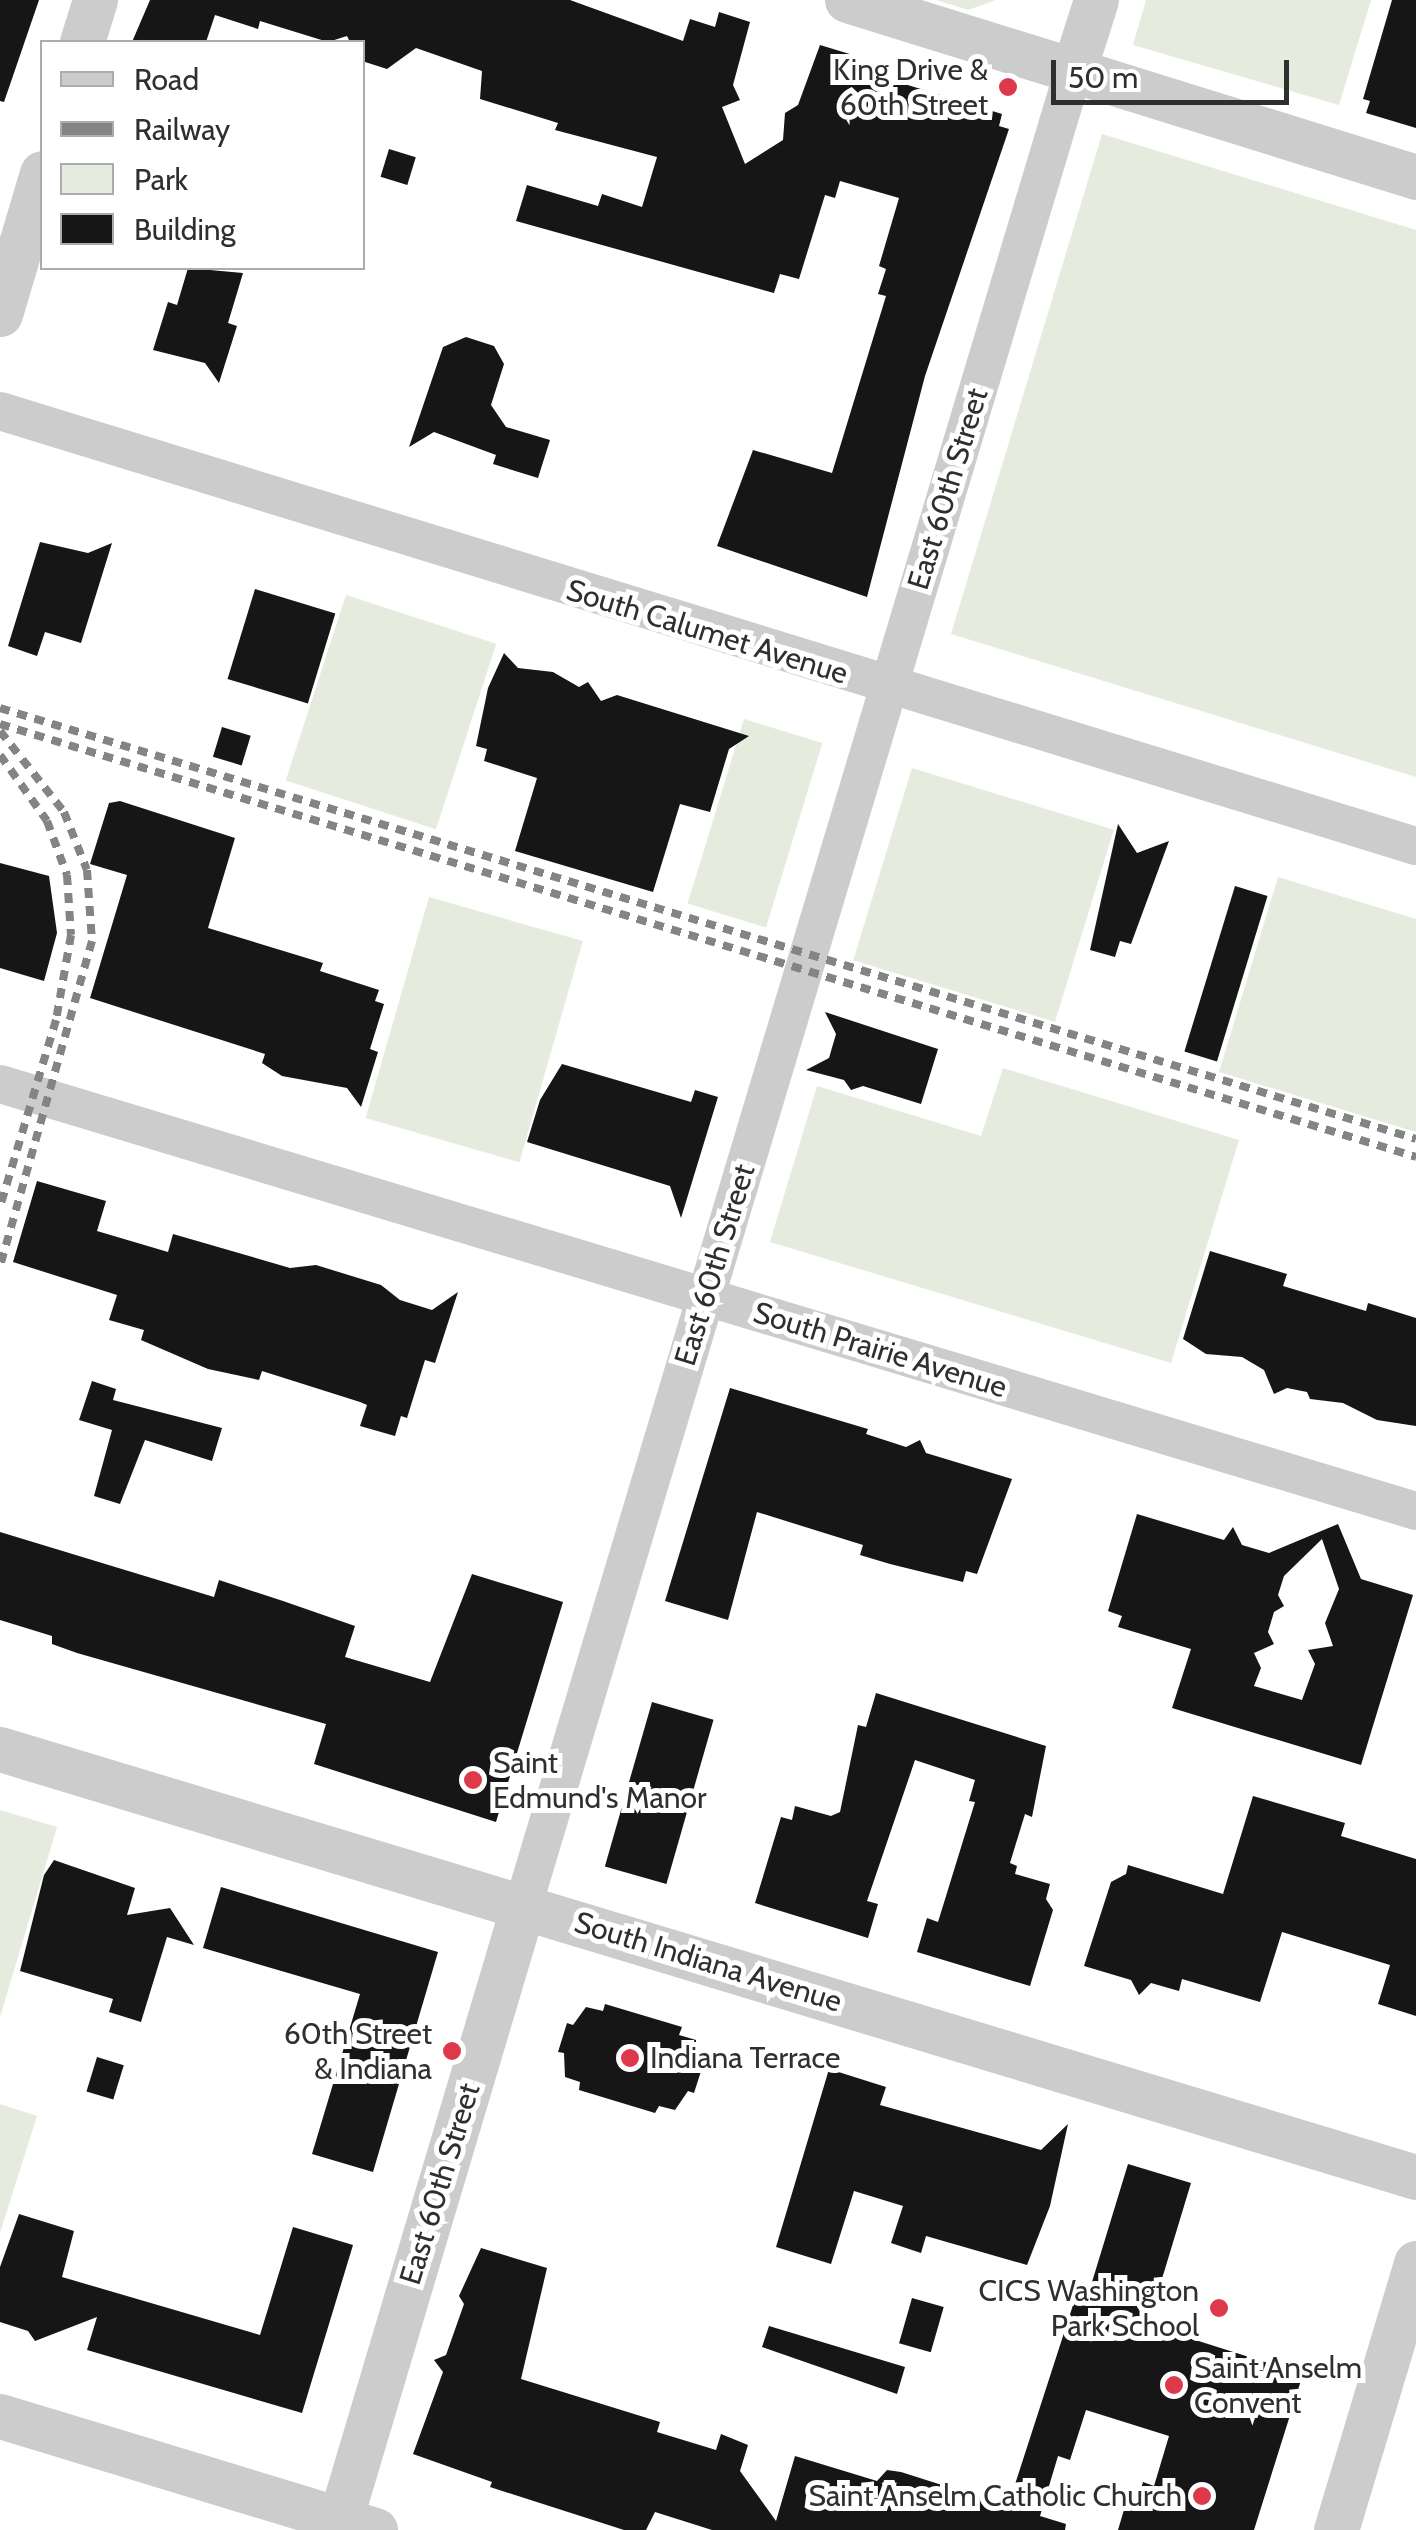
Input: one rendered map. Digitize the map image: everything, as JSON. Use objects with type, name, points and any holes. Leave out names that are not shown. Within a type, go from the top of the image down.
[{"type":"street","points":[[83,40],[94,0]]},
{"type":"street","points":[[846,0],[1416,177]]},
{"type":"street","name":"East 60th Street","points":[[351,2526],[522,1906],[1096,0]]},
{"type":"street","points":[[0,314],[40,179]]},
{"type":"street","name":"South Calumet Avenue","points":[[0,412],[888,688],[1416,846]]},
{"type":"street","name":"South Prairie Avenue","points":[[0,1084],[1416,1512]]},
{"type":"street","name":"South Indiana Avenue","points":[[0,1748],[1416,2176]]},
{"type":"street","points":[[1336,2530],[1416,2263]]},
{"type":"street","points":[[0,2416],[351,2526]]},
{"type":"green space","points":[[936,0],[996,0],[968,10]]},
{"type":"green space","points":[[1146,0],[1371,0],[1339,105],[1133,45]]},
{"type":"green space","points":[[1102,134],[1416,230],[1416,777],[951,634]]},
{"type":"green space","points":[[346,595],[496,644],[436,829],[286,780]]},
{"type":"green space","points":[[744,719],[822,743],[766,928],[688,904]]},
{"type":"green space","points":[[912,768],[1114,830],[1055,1022],[853,960]]},
{"type":"green space","points":[[1278,877],[1416,919],[1416,1132],[1219,1072]]},
{"type":"green space","points":[[429,897],[583,941],[519,1162],[366,1118]]},
{"type":"green space","points":[[1003,1068],[1239,1140],[1171,1363],[770,1242],[817,1086],[981,1136]]},
{"type":"green space","points":[[0,1810],[57,1827],[0,2017]]},
{"type":"green space","points":[[0,2104],[37,2116],[0,2233]]},
{"type":"building","points":[[0,0],[39,0],[4,102],[0,101]]},
{"type":"building","points":[[150,0],[570,0],[683,41],[690,19],[715,27],[719,12],[750,22],[733,85],[740,100],[722,107],[745,164],[783,140],[785,113],[798,105],[820,45],[853,55],[849,65],[872,74],[1002,114],[999,126],[1009,129],[925,376],[867,597],[717,546],[753,450],[832,473],[886,296],[878,294],[886,269],[879,266],[899,198],[840,181],[835,198],[825,195],[799,279],[780,274],[774,293],[516,221],[527,185],[598,206],[602,194],[642,207],[657,157],[555,130],[558,123],[480,99],[482,71],[416,48],[387,69],[365,62],[365,40],[349,40],[347,36],[322,40],[260,21],[258,29],[215,15],[207,40],[133,40]]},
{"type":"building","points":[[1392,0],[1416,0],[1416,128],[1366,113],[1370,101],[1363,99]]},
{"type":"building","points":[[389,149],[416,157],[407,185],[381,177]]},
{"type":"building","points":[[187,270],[243,273],[228,323],[237,326],[219,383],[205,363],[153,350],[168,302],[177,305]]},
{"type":"building","points":[[466,337],[494,346],[504,364],[491,405],[506,427],[550,440],[538,478],[493,464],[496,455],[434,432],[409,447],[443,347]]},
{"type":"building","points":[[40,542],[88,553],[112,543],[81,643],[45,632],[37,656],[8,646]]},
{"type":"building","points":[[255,589],[335,614],[308,703],[228,679]]},
{"type":"building","points":[[504,653],[518,668],[553,672],[579,687],[588,682],[601,701],[617,695],[749,736],[729,749],[710,812],[680,804],[653,892],[515,851],[537,778],[484,761],[487,749],[476,746],[488,688]]},
{"type":"building","points":[[222,727],[251,736],[242,765],[213,757]]},
{"type":"building","points":[[120,801],[235,838],[208,928],[323,963],[320,971],[379,990],[375,1001],[384,1004],[370,1049],[378,1052],[361,1107],[347,1088],[282,1076],[262,1063],[265,1054],[90,998],[127,875],[90,864],[109,803]]},
{"type":"building","points":[[1118,824],[1137,853],[1169,841],[1131,944],[1120,941],[1115,957],[1090,950]]},
{"type":"building","points":[[0,863],[49,876],[57,933],[44,981],[0,968]]},
{"type":"building","points":[[1235,886],[1268,896],[1217,1061],[1184,1051]]},
{"type":"building","points":[[825,1012],[938,1049],[921,1104],[863,1086],[851,1090],[844,1080],[806,1070],[829,1058],[836,1034]]},
{"type":"building","points":[[562,1064],[691,1102],[695,1090],[718,1097],[681,1218],[670,1186],[527,1142],[540,1100]]},
{"type":"building","points":[[37,1181],[106,1201],[97,1231],[168,1252],[173,1234],[290,1268],[316,1265],[381,1285],[400,1300],[432,1310],[458,1292],[435,1363],[425,1360],[407,1418],[401,1416],[395,1436],[360,1426],[367,1405],[360,1402],[262,1371],[259,1380],[208,1369],[141,1340],[144,1330],[109,1320],[117,1295],[13,1262]]},
{"type":"building","points":[[1210,1251],[1287,1274],[1283,1286],[1366,1311],[1368,1303],[1416,1318],[1416,1426],[1377,1420],[1343,1403],[1310,1399],[1307,1392],[1287,1388],[1274,1394],[1264,1370],[1242,1357],[1206,1354],[1183,1339]]},
{"type":"building","points":[[92,1381],[116,1389],[113,1400],[222,1428],[212,1461],[145,1440],[120,1504],[94,1496],[112,1430],[79,1420]]},
{"type":"building","points":[[730,1388],[868,1429],[866,1434],[906,1447],[920,1440],[926,1453],[1012,1479],[977,1574],[966,1571],[963,1582],[890,1564],[860,1555],[863,1545],[757,1512],[728,1620],[665,1601]]},
{"type":"building","points":[[1137,1514],[1224,1540],[1233,1527],[1242,1545],[1269,1553],[1338,1524],[1361,1579],[1413,1595],[1361,1765],[1172,1708],[1191,1649],[1118,1627],[1122,1616],[1108,1611]],"holes":[[[1322,1539],[1339,1589],[1325,1623],[1333,1646],[1308,1650],[1315,1664],[1302,1700],[1254,1686],[1261,1668],[1254,1653],[1274,1644],[1268,1632],[1274,1612],[1284,1606],[1278,1595],[1284,1576]]]},
{"type":"building","points":[[0,1532],[214,1597],[219,1580],[355,1626],[345,1657],[430,1682],[472,1574],[563,1602],[496,1822],[314,1764],[326,1724],[77,1653],[52,1644],[52,1636],[0,1620]]},
{"type":"building","points":[[876,1693],[1046,1746],[1032,1817],[1025,1814],[1010,1863],[1017,1866],[1015,1874],[1050,1884],[1046,1899],[1053,1910],[1030,1986],[917,1952],[927,1918],[938,1922],[975,1802],[969,1801],[975,1780],[915,1760],[867,1901],[878,1904],[868,1938],[755,1903],[781,1817],[792,1820],[795,1806],[831,1816],[840,1812],[858,1725],[866,1727]]},
{"type":"building","points":[[652,1702],[714,1720],[666,1884],[605,1866]]},
{"type":"building","points":[[1253,1796],[1345,1823],[1341,1836],[1416,1859],[1416,2016],[1378,2004],[1390,1965],[1282,1932],[1260,2002],[1182,1979],[1179,1991],[1151,1983],[1139,1995],[1131,1980],[1084,1966],[1111,1882],[1126,1874],[1128,1865],[1223,1894]]},
{"type":"building","points":[[54,1860],[135,1888],[127,1915],[170,1908],[194,1945],[167,1937],[141,2022],[109,2012],[113,1999],[20,1971],[44,1875]]},
{"type":"building","points":[[221,1887],[438,1952],[373,2172],[312,2154],[360,1994],[203,1948]]},
{"type":"building","name":"Indiana Terrace","points":[[605,2004],[682,2027],[679,2035],[696,2040],[697,2063],[703,2065],[694,2093],[688,2091],[675,2110],[659,2106],[655,2113],[579,2090],[580,2082],[565,2077],[564,2053],[558,2052],[567,2023],[573,2025],[586,2007],[603,2011]]},
{"type":"building","points":[[97,2057],[124,2065],[113,2100],[86,2091]]},
{"type":"building","points":[[829,2069],[886,2087],[880,2105],[1041,2150],[1068,2124],[1050,2206],[1027,2265],[926,2236],[921,2253],[891,2243],[903,2206],[854,2191],[831,2264],[776,2247]]},
{"type":"building","points":[[1128,2164],[1191,2183],[1148,2325],[1303,2374],[1254,2530],[1118,2530],[1126,2503],[1136,2505],[1143,2482],[1154,2486],[1169,2436],[1086,2410],[1070,2460],[1058,2456],[1040,2516],[1066,2524],[1065,2530],[712,2530],[655,2512],[646,2530],[624,2530],[490,2487],[492,2482],[413,2454],[443,2372],[434,2360],[446,2355],[464,2304],[459,2296],[481,2248],[547,2268],[521,2379],[660,2422],[657,2432],[716,2450],[721,2434],[748,2445],[740,2471],[776,2521],[795,2456],[877,2481],[887,2470],[901,2472],[1008,2506],[1074,2302],[1085,2305]]},
{"type":"building","points":[[19,2214],[74,2231],[62,2277],[260,2335],[293,2227],[353,2245],[302,2413],[87,2350],[97,2317],[35,2341],[28,2331],[0,2322],[0,2267]]},
{"type":"building","points":[[912,2298],[944,2307],[931,2352],[899,2343]]},
{"type":"building","points":[[769,2326],[905,2367],[897,2394],[762,2347]]},
{"type":"railway","points":[[0,708],[1416,1139]]},
{"type":"railway","points":[[0,724],[1416,1157]]},
{"type":"railway","points":[[0,731],[64,812],[87,870],[92,941],[0,1266]]},
{"type":"railway","points":[[0,755],[47,821],[67,875],[71,935],[56,1020],[0,1207]]},
{"type":"place","name":"King Drive & 60th Street","points":[[1008,87]]},
{"type":"place","name":"Saint Edmund's Manor","points":[[473,1780]]},
{"type":"place","name":"60th Street & Indiana","points":[[452,2051]]},
{"type":"place","name":"Indiana Terrace","points":[[630,2058]]},
{"type":"place","name":"CICS Washington Park School","points":[[1219,2308]]},
{"type":"place","name":"Saint Anselm Convent","points":[[1174,2385]]},
{"type":"place","name":"Saint Anselm Catholic Church","points":[[1202,2496]]}]
